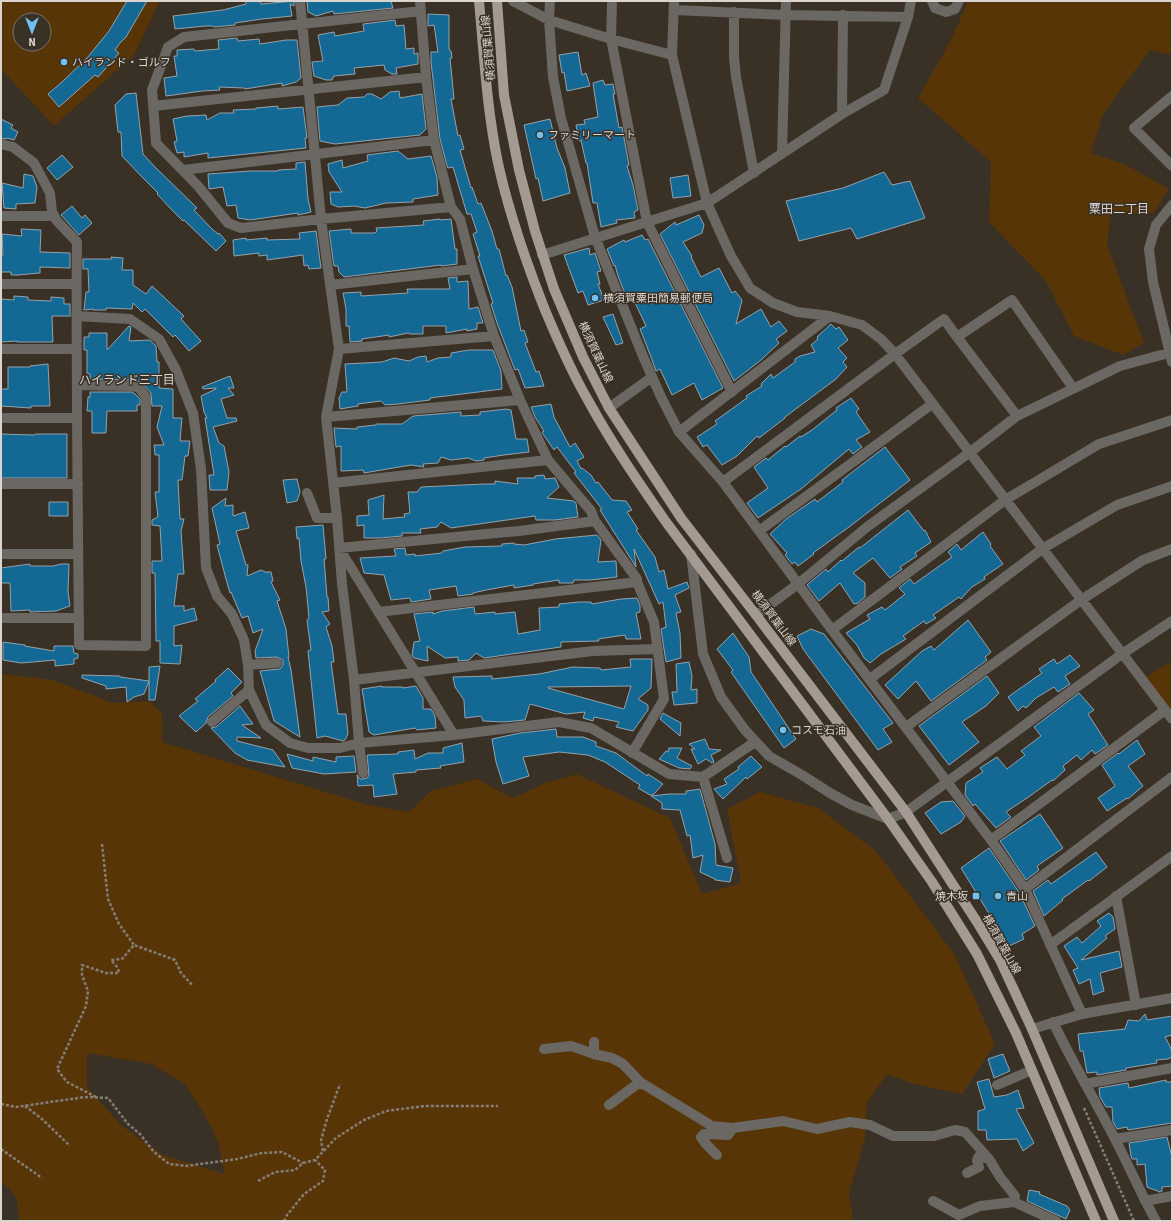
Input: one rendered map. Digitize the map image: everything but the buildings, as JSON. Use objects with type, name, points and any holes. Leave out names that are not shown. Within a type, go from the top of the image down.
[{"type":"main road","name":"横須賀葉山線","points":[[479,1],[486,88],[498,162],[512,220],[534,281],[562,349],[589,402],[632,473],[888,819],[932,882],[977,954],[1016,1033],[1096,1221]]},
{"type":"main road","name":"横須賀葉山線","points":[[497,1],[504,96],[519,170],[542,255],[554,289],[583,357],[609,408],[681,518],[906,812],[1000,960],[1032,1029],[1114,1221]]},
{"type":"street","points":[[300,1],[321,219],[339,349],[326,417],[337,518],[342,584],[354,680],[363,773]]},
{"type":"street","points":[[513,1],[550,20],[611,39],[672,55]]},
{"type":"street","points":[[550,1],[553,77],[561,118],[596,237],[652,377],[679,432],[723,482],[832,630],[948,782],[1025,889],[1082,1014]]},
{"type":"street","points":[[612,1],[611,39],[647,222],[732,392]]},
{"type":"street","points":[[782,153],[786,1]]},
{"type":"street","points":[[542,255],[706,203],[842,114],[884,90],[908,17],[911,1]]},
{"type":"street","points":[[932,1],[935,8],[946,12],[955,9],[959,1]]},
{"type":"street","points":[[451,207],[240,228],[228,223],[183,170],[156,143],[152,90],[168,47],[184,37],[302,23],[420,6],[426,77],[434,140],[451,207],[460,219],[473,269],[494,336],[520,400],[548,460],[591,511],[596,521],[638,579],[637,582],[654,622],[664,698],[632,753]]},
{"type":"street","points":[[908,17],[734,12],[674,6],[672,55],[706,203],[731,256],[750,288],[773,303],[797,312],[830,316],[862,325],[881,339],[895,354],[1172,719]]},
{"type":"street","points":[[734,12],[734,57],[736,77],[754,173]]},
{"type":"street","points":[[842,114],[843,15]]},
{"type":"street","points":[[153,106],[426,77]]},
{"type":"street","points":[[1172,96],[1134,128],[1172,166]]},
{"type":"street","points":[[183,170],[434,140]]},
{"type":"street","points":[[1,144],[13,147],[34,163],[50,193],[52,212],[54,216],[77,242],[76,316],[79,645],[146,646],[146,397],[139,388],[133,386],[77,385]]},
{"type":"street","points":[[1,147],[13,147]]},
{"type":"street","points":[[756,615],[798,584],[867,527],[1017,416],[1120,366],[1171,355],[1153,282],[1149,249],[1156,225],[1172,205]]},
{"type":"street","points":[[1,216],[54,216]]},
{"type":"street","points":[[330,285],[473,269]]},
{"type":"street","points":[[1,284],[76,284]]},
{"type":"street","points":[[957,337],[1012,300],[1073,388]]},
{"type":"street","points":[[76,316],[130,319],[159,339],[176,370],[193,414],[201,469],[206,568],[217,596],[232,614],[244,640],[248,665],[249,690],[266,725],[290,743],[308,748],[340,748],[359,743],[454,735],[559,722],[591,728],[669,774],[702,777],[755,742]]},
{"type":"street","points":[[679,432],[830,316]]},
{"type":"street","points":[[723,482],[944,319],[1017,416]]},
{"type":"street","points":[[339,349],[494,336]]},
{"type":"street","points":[[1,349],[77,349]]},
{"type":"street","points":[[609,408],[652,377]]},
{"type":"street","points":[[326,417],[520,400]]},
{"type":"street","points":[[759,531],[932,404]]},
{"type":"street","points":[[1,418],[77,418]]},
{"type":"street","points":[[832,630],[1005,500],[1099,444],[1172,420]]},
{"type":"street","points":[[333,483],[548,460]]},
{"type":"street","points":[[1,484],[78,484]]},
{"type":"street","points":[[870,679],[1042,549],[1117,505],[1172,486]]},
{"type":"street","points":[[307,493],[317,518],[337,518]]},
{"type":"street","points":[[339,548],[519,532],[596,521]]},
{"type":"street","points":[[339,548],[454,735]]},
{"type":"street","points":[[906,727],[1081,600],[1143,560],[1172,549]]},
{"type":"street","points":[[1,554],[78,554]]},
{"type":"street","points":[[691,554],[703,654],[721,697],[755,742],[769,756],[802,774],[830,793],[888,819],[906,812],[1122,654],[1172,621]]},
{"type":"street","points":[[378,612],[637,582]]},
{"type":"street","points":[[1,618],[79,618]]},
{"type":"street","points":[[354,680],[593,651],[658,649]]},
{"type":"street","points":[[248,665],[277,662]]},
{"type":"street","points":[[212,722],[249,690]]},
{"type":"street","points":[[990,840],[1165,710]]},
{"type":"street","points":[[702,777],[728,858]]},
{"type":"street","points":[[1025,889],[1172,777]]},
{"type":"street","points":[[1050,945],[1172,856]]},
{"type":"street","points":[[1116,896],[1136,1005]]},
{"type":"street","points":[[1032,1029],[1082,1014],[1172,998]]},
{"type":"street","points":[[1052,1022],[1115,1139],[1156,1221]]},
{"type":"street","points":[[594,1042],[594,1054]]},
{"type":"street","points":[[544,1049],[571,1046],[594,1054],[612,1058],[623,1064],[640,1082],[712,1126],[733,1128],[783,1121],[816,1129],[850,1122],[870,1125],[893,1136],[934,1136],[955,1130],[964,1132],[989,1159],[1000,1177],[1015,1196],[1014,1202]]},
{"type":"street","points":[[1085,1084],[1172,1068]]},
{"type":"street","points":[[997,1085],[1032,1070]]},
{"type":"street","points":[[609,1105],[640,1082]]},
{"type":"street","points":[[717,1155],[701,1137],[704,1134],[728,1134],[733,1128]]},
{"type":"street","points":[[1115,1139],[1172,1130]]},
{"type":"street","points":[[967,1173],[979,1167],[977,1160],[979,1156],[989,1159]]},
{"type":"street","points":[[1145,1201],[1172,1196]]},
{"type":"street","points":[[933,1201],[959,1215],[980,1206],[1014,1202],[1056,1221]]},
{"type":"path","points":[[102,844],[108,899],[120,924],[134,945],[175,960],[181,973],[193,986]]},
{"type":"path","points":[[98,1098],[67,1082],[57,1069],[86,1006],[88,991],[82,975],[82,965],[106,973],[119,973],[118,968],[111,960],[122,959],[134,945]]},
{"type":"path","points":[[324,1151],[321,1140],[340,1084]]},
{"type":"path","points":[[1,1104],[16,1107],[85,1097],[108,1098],[128,1124],[140,1134],[154,1152],[169,1164],[186,1166],[237,1159],[262,1153],[282,1152],[303,1163]]},
{"type":"path","points":[[1083,1105],[1134,1221]]},
{"type":"path","points":[[25,1106],[42,1119],[70,1146]]},
{"type":"path","points":[[258,1181],[275,1172],[295,1170],[303,1163],[315,1160],[336,1138],[364,1120],[386,1111],[424,1106],[498,1106]]},
{"type":"path","points":[[1,1149],[42,1178]]},
{"type":"path","points":[[284,1221],[304,1194],[324,1181],[325,1170],[315,1160]]},
{"type":"shaded area","name":"ハイランド・ゴルフ","points":[[1,1],[160,1],[134,55],[54,126],[1,69]]},
{"type":"shaded area","points":[[968,1],[1172,1],[1172,55],[1150,50],[1103,114],[1091,153],[1126,165],[1169,189],[1154,213],[1111,214],[1107,245],[1144,343],[1123,355],[1074,336],[1046,281],[989,222],[991,162],[918,98],[952,38]]},
{"type":"shaded area","points":[[1172,661],[1172,712],[1146,677]]},
{"type":"shaded area","points":[[1,674],[53,680],[113,703],[149,701],[162,713],[162,742],[368,805],[409,812],[431,791],[477,779],[513,798],[545,783],[577,774],[670,818],[702,894],[741,883],[727,809],[760,792],[818,808],[876,851],[955,955],[995,1044],[962,1094],[910,1083],[887,1074],[867,1103],[865,1139],[849,1193],[853,1221],[19,1221],[14,1194],[1,1183]],"holes":[[[87,1053],[151,1064],[185,1084],[205,1116],[218,1142],[225,1174],[163,1155],[122,1126],[87,1087]]]},
{"type":"place","name":"ハイランド・ゴルフ","points":[[64,62]]},
{"type":"place","name":"ファミリーマート","points":[[540,135]]},
{"type":"place","name":"横須賀粟田簡易郵便局","points":[[595,298]]},
{"type":"place","name":"コスモ石油","points":[[783,730]]},
{"type":"place","name":"焼木坂","points":[[976,896]]},
{"type":"place","name":"青山","points":[[998,896]]},
{"type":"district","name":"粟田二丁目","points":[[1119,209]]},
{"type":"district","name":"ハイランド三丁目","points":[[127,380]]}]
